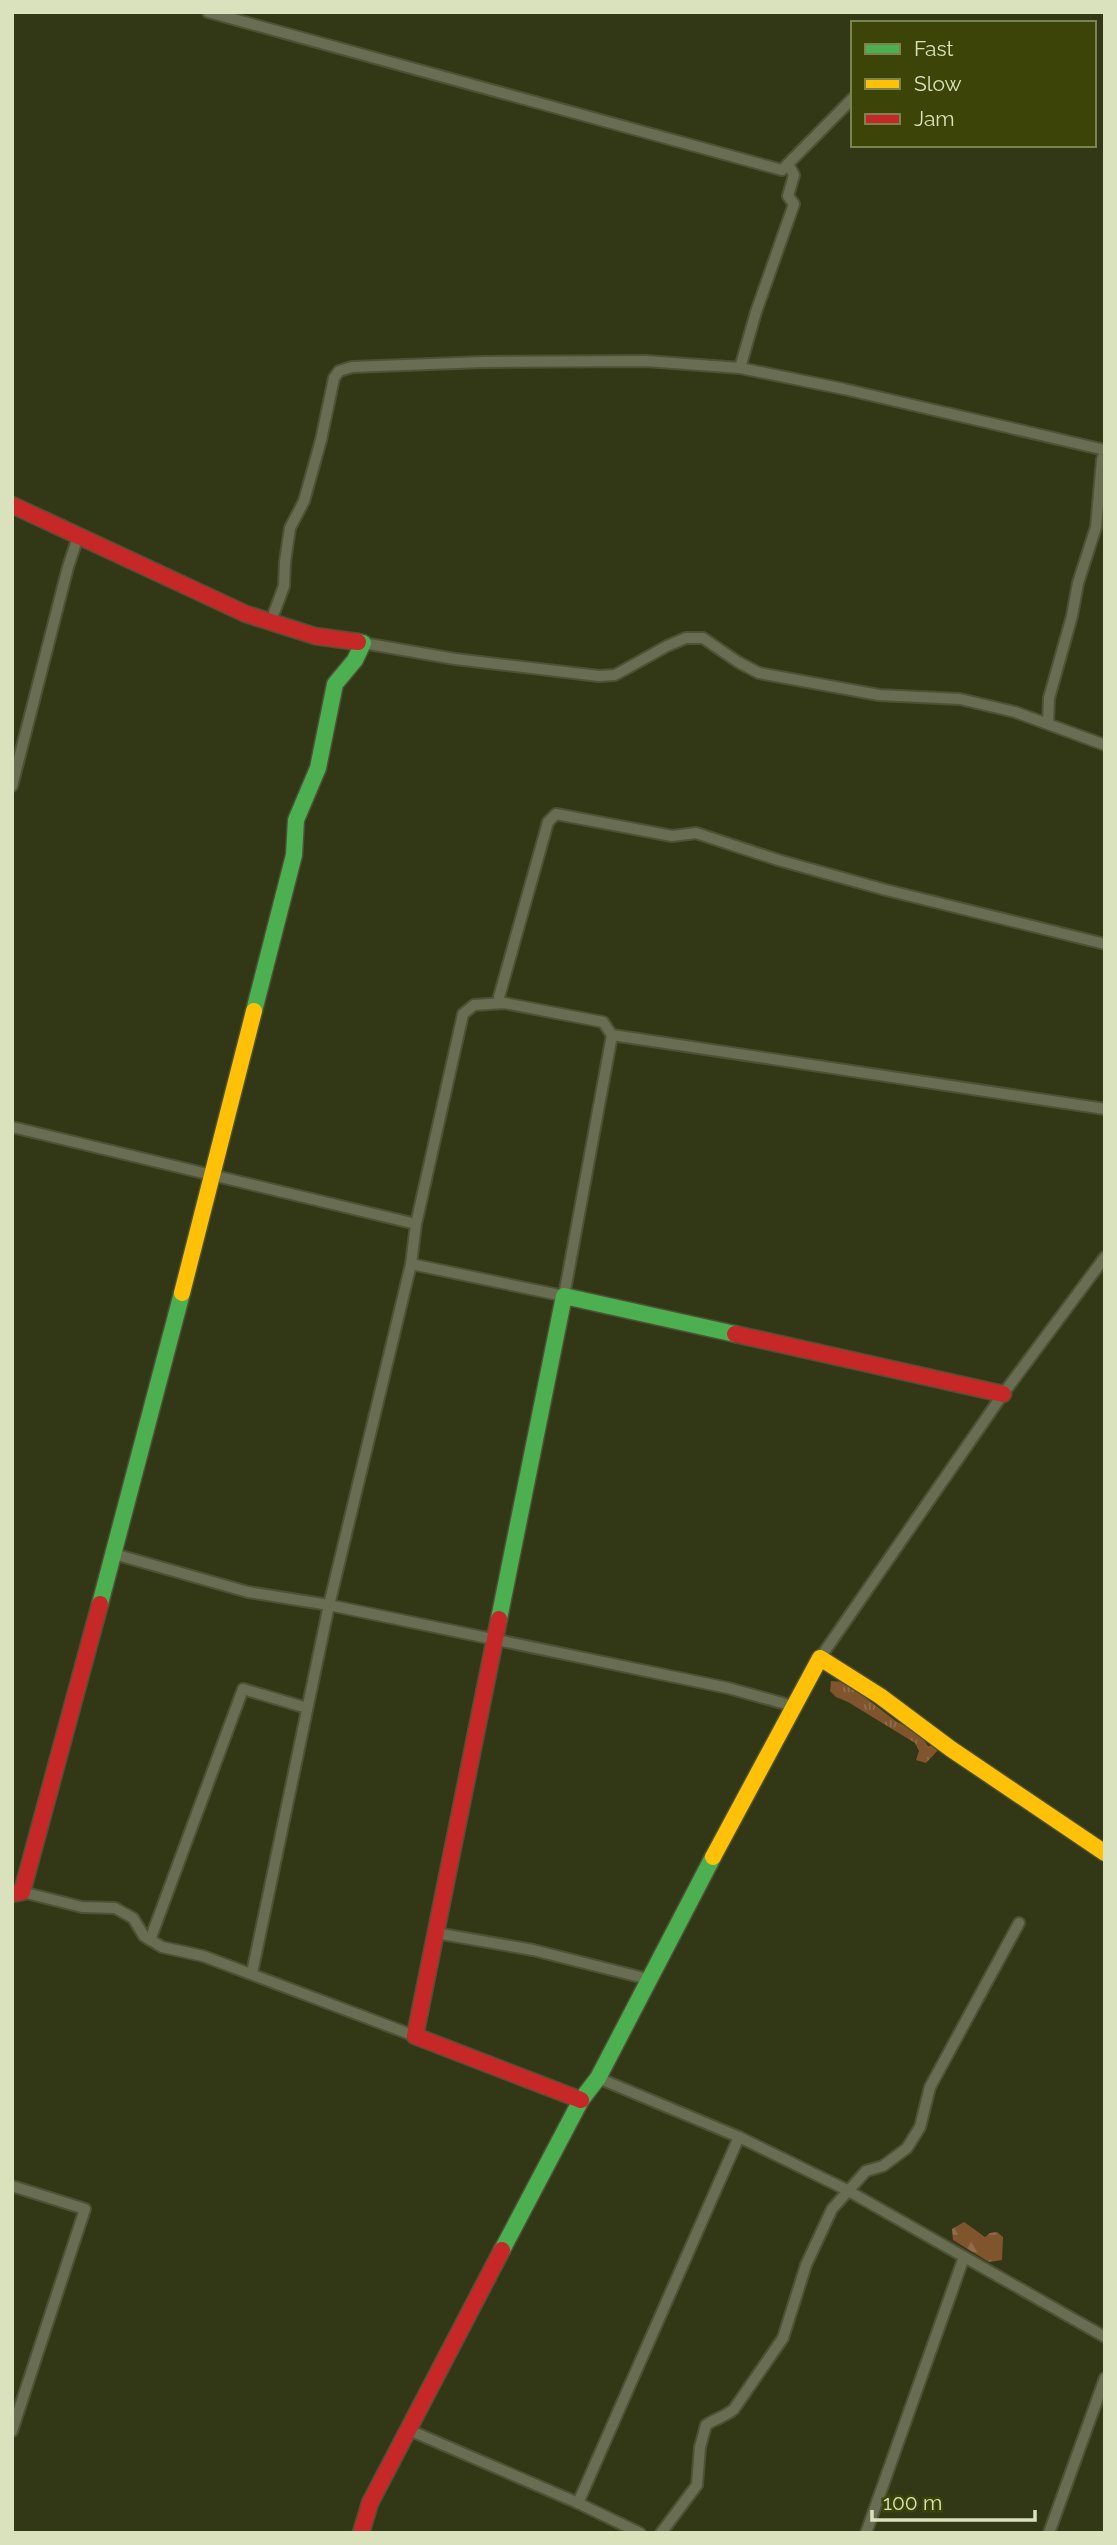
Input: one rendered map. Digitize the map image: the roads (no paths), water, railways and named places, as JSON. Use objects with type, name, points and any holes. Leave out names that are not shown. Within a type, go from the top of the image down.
[{"type":"street","points":[[208,12],[782,170],[851,100]]},
{"type":"street","points":[[740,368],[793,204],[788,195],[794,175],[788,164]]},
{"type":"street","points":[[271,621],[284,586],[290,528],[304,501],[321,440],[334,377],[339,371],[352,367],[496,361],[646,361],[740,368],[844,389],[1105,450],[1096,527],[1078,583],[1049,698],[1048,723]]},
{"type":"street","points":[[12,505],[246,614],[315,636],[499,665],[615,676],[667,646],[686,638],[703,638],[759,673],[879,695],[960,699],[1015,712],[1105,745]]},
{"type":"street","points":[[12,786],[78,537]]},
{"type":"street","points":[[363,643],[355,660],[335,684],[318,768],[296,820],[294,855],[114,1554],[17,1893],[82,1907],[116,1909],[133,1918],[144,1936],[162,1947],[191,1952],[252,1973],[581,2100]]},
{"type":"street","points":[[499,997],[548,822],[556,814],[672,836],[696,834],[859,882],[1105,944]]},
{"type":"street","points":[[252,1973],[329,1605],[411,1264],[416,1224],[463,1014],[474,1005],[504,1003],[603,1022],[612,1035],[564,1296],[415,2036]]},
{"type":"street","points":[[612,1035],[1105,1109]]},
{"type":"street","points":[[12,1127],[416,1224]]},
{"type":"street","points":[[361,2533],[370,2503],[581,2100],[598,2078],[820,1658],[1003,1394],[1105,1257]]},
{"type":"street","points":[[411,1264],[1003,1394]]},
{"type":"street","points":[[114,1554],[248,1592],[329,1605],[727,1688],[793,1706]]},
{"type":"street","points":[[820,1658],[880,1696],[951,1749],[1105,1853]]},
{"type":"street","points":[[150,1940],[243,1689],[307,1708]]},
{"type":"street","points":[[661,2533],[697,2485],[700,2447],[706,2425],[725,2417],[734,2409],[783,2338],[806,2265],[832,2209],[866,2171],[883,2166],[907,2148],[920,2127],[930,2087],[1019,1923]]},
{"type":"street","points":[[436,1934],[533,1950],[648,1979]]},
{"type":"street","points":[[598,2078],[739,2137],[848,2191],[1105,2337]]},
{"type":"street","points":[[578,2503],[739,2137]]},
{"type":"street","points":[[12,2186],[85,2209],[12,2431]]},
{"type":"street","points":[[866,2533],[964,2257]]},
{"type":"street","points":[[1049,2533],[1105,2378]]},
{"type":"street","points":[[409,2430],[578,2503],[639,2533]]}]
